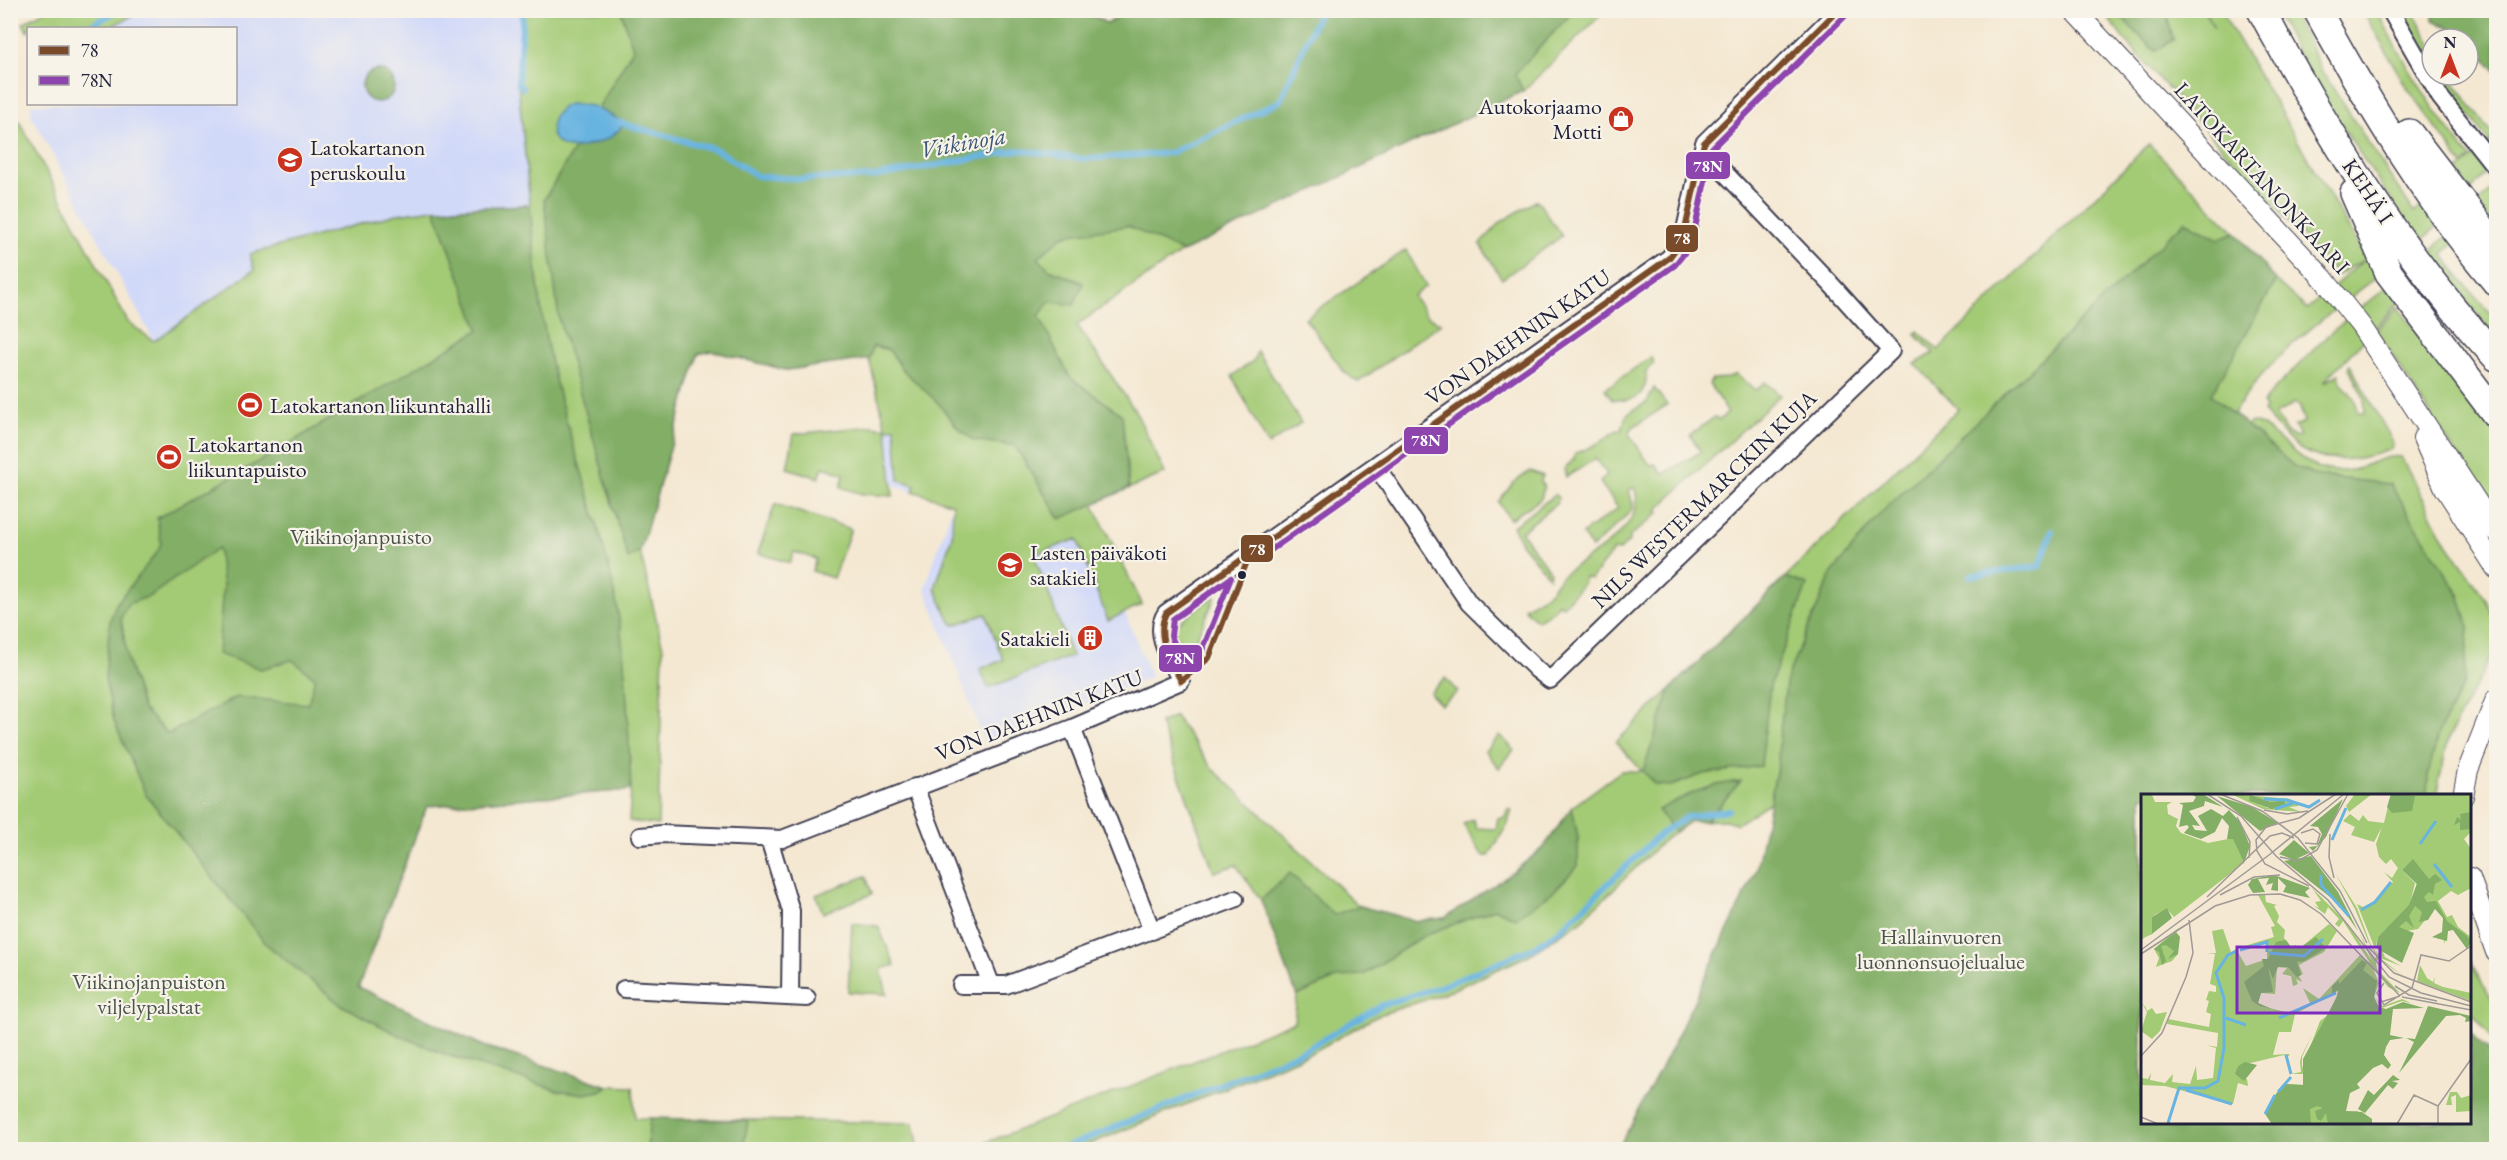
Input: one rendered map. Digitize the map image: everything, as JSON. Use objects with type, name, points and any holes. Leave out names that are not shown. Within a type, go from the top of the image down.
[{"type":"highway","name":"KEHÄ I","points":[[2261,10],[2326,129],[2381,211],[2435,286],[2496,357]]},
{"type":"highway","points":[[2318,10],[2373,78],[2421,153],[2496,246]]},
{"type":"highway","points":[[2318,10],[2360,87],[2417,178],[2496,282]]},
{"type":"highway","points":[[2326,129],[2389,273],[2496,415]]},
{"type":"street","name":"VON DAEHNIN KATU","points":[[640,836],[662,834],[782,838],[1072,728],[1181,681],[1160,631],[1161,621],[1166,613],[1669,258],[1683,236],[1703,150],[1709,137],[1839,10]]},
{"type":"street","name":"LATOKARTANONKAARI","points":[[2074,10],[2323,278],[2361,326],[2496,531]]},
{"type":"street","points":[[2390,10],[2440,97],[2496,168]]},
{"type":"street","name":"NILS WESTERMARCKIN KUJA","points":[[1376,466],[1469,603],[1550,680],[1892,350],[1703,150]]},
{"type":"street","name":"LATOKARTANONKAARI","points":[[2401,389],[2445,488],[2496,568]]},
{"type":"street","points":[[2463,794],[2468,770],[2491,723],[2496,699]]},
{"type":"street","points":[[1072,728],[1152,931]]},
{"type":"street","points":[[915,787],[991,984]]},
{"type":"street","points":[[769,839],[791,912],[790,997]]},
{"type":"street","points":[[2471,885],[2496,952]]},
{"type":"street","points":[[961,985],[1006,985],[1235,899]]},
{"type":"street","points":[[2476,900],[2496,925]]},
{"type":"street","points":[[624,989],[807,998]]},
{"type":"shaded area","name":"Latokartanon peruskoulu","points":[[117,11],[523,11],[518,84],[530,205],[435,209],[397,214],[250,254],[254,270],[154,341],[31,115],[31,105],[237,105],[237,27],[85,27]]},
{"type":"shaded area","name":"Lasten päiväkoti satakieli","points":[[994,412],[1070,541],[1077,539],[1108,620],[1125,613],[1151,677],[985,743],[925,588],[953,504],[893,485],[887,428]]},
{"type":"green space","points":[[46,10],[142,10],[110,27],[27,27],[27,31],[23,23]]},
{"type":"green space","name":"Viikinojanpuisto","points":[[1085,10],[1107,24],[1128,10],[1603,13],[1523,91],[1182,252],[1077,325],[1136,412],[1165,473],[1093,504],[1142,604],[1108,621],[1077,539],[1034,555],[1072,656],[988,688],[980,669],[1003,660],[986,614],[954,625],[935,588],[952,536],[953,504],[913,491],[915,485],[899,480],[895,427],[887,429],[893,496],[862,494],[841,487],[844,474],[823,467],[819,478],[787,468],[794,434],[873,426],[886,428],[869,359],[786,370],[712,351],[698,354],[640,551],[663,648],[658,825],[629,821],[631,790],[427,806],[358,988],[484,1046],[608,1086],[633,1087],[635,1118],[914,1123],[919,1149],[11,1149],[10,104],[128,322],[154,341],[254,270],[250,254],[397,214],[435,209],[530,205],[518,84],[523,11]]},
{"type":"green space","points":[[1085,10],[1107,24],[1128,10],[1570,11],[1569,16],[1515,74],[1523,91],[1182,252],[1128,226],[1064,235],[1038,258],[1049,269],[1083,283],[1074,305],[1049,302],[1039,316],[1070,377],[1122,415],[1129,488],[1060,519],[1015,446],[973,440],[957,427],[939,404],[903,370],[889,350],[873,346],[869,359],[786,370],[712,351],[698,354],[640,551],[628,559],[559,320],[544,200],[633,49],[621,11]]},
{"type":"green space","name":"Hallainvuoren luonnonsuojelualue","points":[[2103,11],[2115,11],[2155,51],[2173,40],[2166,11],[2204,11],[2214,28],[2206,11],[2221,11],[2366,257],[2405,222],[2313,82],[2275,11],[2292,11],[2323,73],[2414,213],[2496,136],[2496,162],[2452,211],[2403,257],[2287,349],[2248,392],[2233,415],[2246,426],[2252,422],[2259,424],[2300,457],[2323,469],[2352,470],[2383,459],[2401,457],[2448,545],[2485,598],[2496,622],[2496,647],[2449,737],[2436,794],[2141,794],[2141,1122],[1618,1149],[1674,1043],[1756,871],[1766,842],[1778,763],[1770,802],[1737,824],[1726,820],[1690,821],[1664,840],[1581,921],[1529,955],[1443,994],[1379,1015],[1313,1052],[1078,1149],[967,1150],[1294,1022],[1297,996],[1261,900],[1236,865],[1214,872],[1160,723],[1175,716],[1212,768],[1359,906],[1417,921],[1445,918],[1511,874],[1544,847],[1572,807],[1621,771],[1642,771],[1616,742],[1958,409],[1915,364],[1934,353],[1915,334],[1918,331],[1938,350],[2149,144],[2235,232],[2276,281],[2307,309],[2364,260],[2337,275],[2122,37]]},
{"type":"green space","points":[[2115,11],[2166,11],[2173,40],[2155,51]]},
{"type":"green space","points":[[2363,11],[2377,11],[2420,87],[2471,158],[2463,166],[2404,83]]},
{"type":"green space","points":[[2403,11],[2413,11],[2422,27],[2420,41]]},
{"type":"green space","points":[[2433,11],[2496,11],[2496,72],[2480,53],[2480,27],[2447,27],[2433,20]]},
{"type":"green space","points":[[378,70],[389,75],[394,86],[389,97],[378,102],[367,97],[362,86],[367,75]]},
{"type":"green space","points":[[2449,87],[2458,87],[2494,137],[2489,142]]},
{"type":"green space","points":[[2496,184],[2496,228],[2483,212],[2443,254],[2462,281],[2496,319],[2496,337],[2435,264],[2323,383],[2339,374],[2340,381],[2354,398],[2359,413],[2365,413],[2364,398],[2348,367],[2350,365],[2393,442],[2391,449],[2346,460],[2322,458],[2300,449],[2285,437],[2263,412],[2265,409],[2263,404],[2267,397],[2329,334],[2433,250]],"holes":[[[2294,403],[2300,407],[2304,422],[2294,426],[2300,435],[2296,438],[2286,432],[2275,415]]]},
{"type":"green space","points":[[1537,200],[1562,236],[1502,279],[1480,244],[1501,222]]},
{"type":"green space","points":[[530,205],[540,301],[550,358],[565,417],[600,532],[614,591],[622,639],[631,790],[427,806],[358,987],[483,1046],[608,1086],[600,1091],[585,1094],[556,1090],[447,1055],[396,1034],[341,1005],[266,944],[146,795],[114,721],[105,678],[110,620],[116,604],[158,551],[161,543],[157,518],[260,461],[479,330],[435,209]],"holes":[[[218,548],[223,585],[218,654],[261,669],[292,660],[315,678],[308,704],[236,697],[168,734],[143,709],[128,662],[121,618],[128,604],[150,596]]]},
{"type":"green space","name":"Hallainvuoren luonnonsuojelualue","points":[[2185,221],[2219,239],[2235,232],[2276,281],[2211,395],[2294,466],[2318,476],[2390,484],[2459,594],[2469,628],[2464,684],[2438,733],[2428,776],[2427,794],[2141,794],[2141,1124],[2471,1124],[2471,1032],[2476,1040],[2496,1056],[2496,1149],[1618,1149],[1674,1043],[1756,871],[1778,763],[1787,677],[1832,573],[1880,514]]},
{"type":"green space","points":[[1406,250],[1426,286],[1413,296],[1427,316],[1441,323],[1358,382],[1344,372],[1305,318]]},
{"type":"green space","points":[[2398,307],[2457,386],[2496,432],[2496,516],[2376,330]]},
{"type":"green space","points":[[1257,351],[1301,423],[1268,445],[1232,376],[1254,360]]},
{"type":"green space","points":[[1651,357],[1654,363],[1646,371],[1642,392],[1633,399],[1612,399],[1605,389]]},
{"type":"green space","points":[[1736,374],[1755,391],[1765,382],[1780,395],[1663,504],[1657,510],[1659,513],[1630,536],[1630,540],[1619,551],[1614,550],[1591,579],[1584,577],[1583,584],[1563,606],[1558,603],[1554,610],[1537,621],[1524,608],[1551,590],[1566,572],[1616,537],[1634,514],[1637,501],[1634,487],[1629,490],[1633,506],[1630,512],[1592,548],[1582,534],[1618,508],[1600,482],[1607,474],[1595,459],[1566,477],[1564,469],[1574,459],[1575,453],[1592,447],[1617,430],[1621,431],[1627,414],[1647,402],[1654,388],[1667,405],[1633,427],[1629,434],[1650,465],[1655,464],[1663,474],[1701,452],[1690,435],[1715,417],[1719,420],[1728,413],[1709,384],[1712,379],[1729,378]]},
{"type":"green space","points":[[1530,471],[1543,476],[1540,482],[1544,487],[1541,499],[1510,519],[1498,502],[1513,483]]},
{"type":"green space","points":[[1555,495],[1558,497],[1557,503],[1521,532],[1550,572],[1549,577],[1521,543],[1513,526]]},
{"type":"green space","points":[[775,504],[851,529],[833,578],[812,571],[816,559],[794,552],[790,563],[758,553]]},
{"type":"green space","points":[[1786,577],[1807,585],[1770,686],[1761,766],[1703,774],[1671,786],[1655,785],[1643,771],[1670,690]]},
{"type":"green space","points":[[1214,596],[1195,641],[1185,645],[1175,636],[1175,625]]},
{"type":"green space","points":[[1445,678],[1458,692],[1441,705],[1430,693]]},
{"type":"green space","points":[[1500,735],[1514,750],[1499,768],[1485,751]]},
{"type":"green space","points":[[1741,781],[1706,821],[1690,821],[1675,832],[1658,810],[1698,791]]},
{"type":"green space","points":[[1572,807],[1578,837],[1578,866],[1554,891],[1516,918],[1495,909],[1425,935],[1365,974],[1337,978],[1297,996],[1261,900],[1290,873],[1334,915],[1359,906],[1417,921],[1445,918],[1511,874],[1544,847]]},
{"type":"green space","points":[[1507,810],[1512,810],[1508,823],[1489,856],[1483,856],[1463,824],[1474,819],[1476,828],[1496,829],[1498,818],[1505,817]]},
{"type":"green space","points":[[866,876],[872,894],[823,913],[816,895]]},
{"type":"green space","points":[[852,923],[878,926],[895,965],[881,969],[887,994],[848,992]]},
{"type":"green space","points":[[2471,963],[2496,1008],[2496,1043],[2471,1011]]},
{"type":"green space","points":[[650,1118],[748,1121],[743,1149],[647,1149]]},
{"type":"water","points":[[569,104],[593,106],[625,123],[610,138],[603,141],[580,147],[565,147],[554,138],[552,126],[557,113]]},
{"type":"waterway","name":"Viikinoja","points":[[88,27],[119,10]]},
{"type":"waterway","name":"Viikinoja","points":[[523,10],[518,84],[523,88]]},
{"type":"waterway","name":"Viikinoja","points":[[617,122],[717,150],[757,176],[802,179],[873,177],[1018,150],[1084,159],[1170,153],[1280,101],[1320,10]]},
{"type":"waterway","points":[[1970,576],[2040,566],[2052,531]]},
{"type":"waterway","points":[[1059,1150],[1305,1050],[1382,1005],[1442,986],[1535,947],[1560,930],[1660,834],[1687,817],[1729,810]]},
{"type":"transit line","name":"78","points":[[1250,554],[1209,658],[1181,681],[1163,639],[1163,622],[1166,613],[1669,258],[1681,242],[1685,230],[1704,143],[1838,10]]},
{"type":"transit line","name":"78N","points":[[1258,559],[1675,265],[1689,247],[1694,233],[1712,148],[1845,16]]},
{"type":"transit line","name":"78N","points":[[1231,578],[1201,653],[1184,667],[1171,636],[1173,619],[1231,578]]},
{"type":"place","name":"Autokorjaamo Motti","points":[[1621,119]]},
{"type":"place","name":"Latokartanon peruskoulu","points":[[290,160]]},
{"type":"place","name":"Latokartanon liikuntahalli","points":[[250,405]]},
{"type":"place","name":"Latokartanon liikuntapuisto","points":[[169,457]]},
{"type":"place","name":"Lasten päiväkoti satakieli","points":[[1010,565]]},
{"type":"place","name":"Satakieli","points":[[1090,638]]},
{"type":"park label","name":"Viikinojanpuiston viljelypalstat","points":[[149,994]]}]
